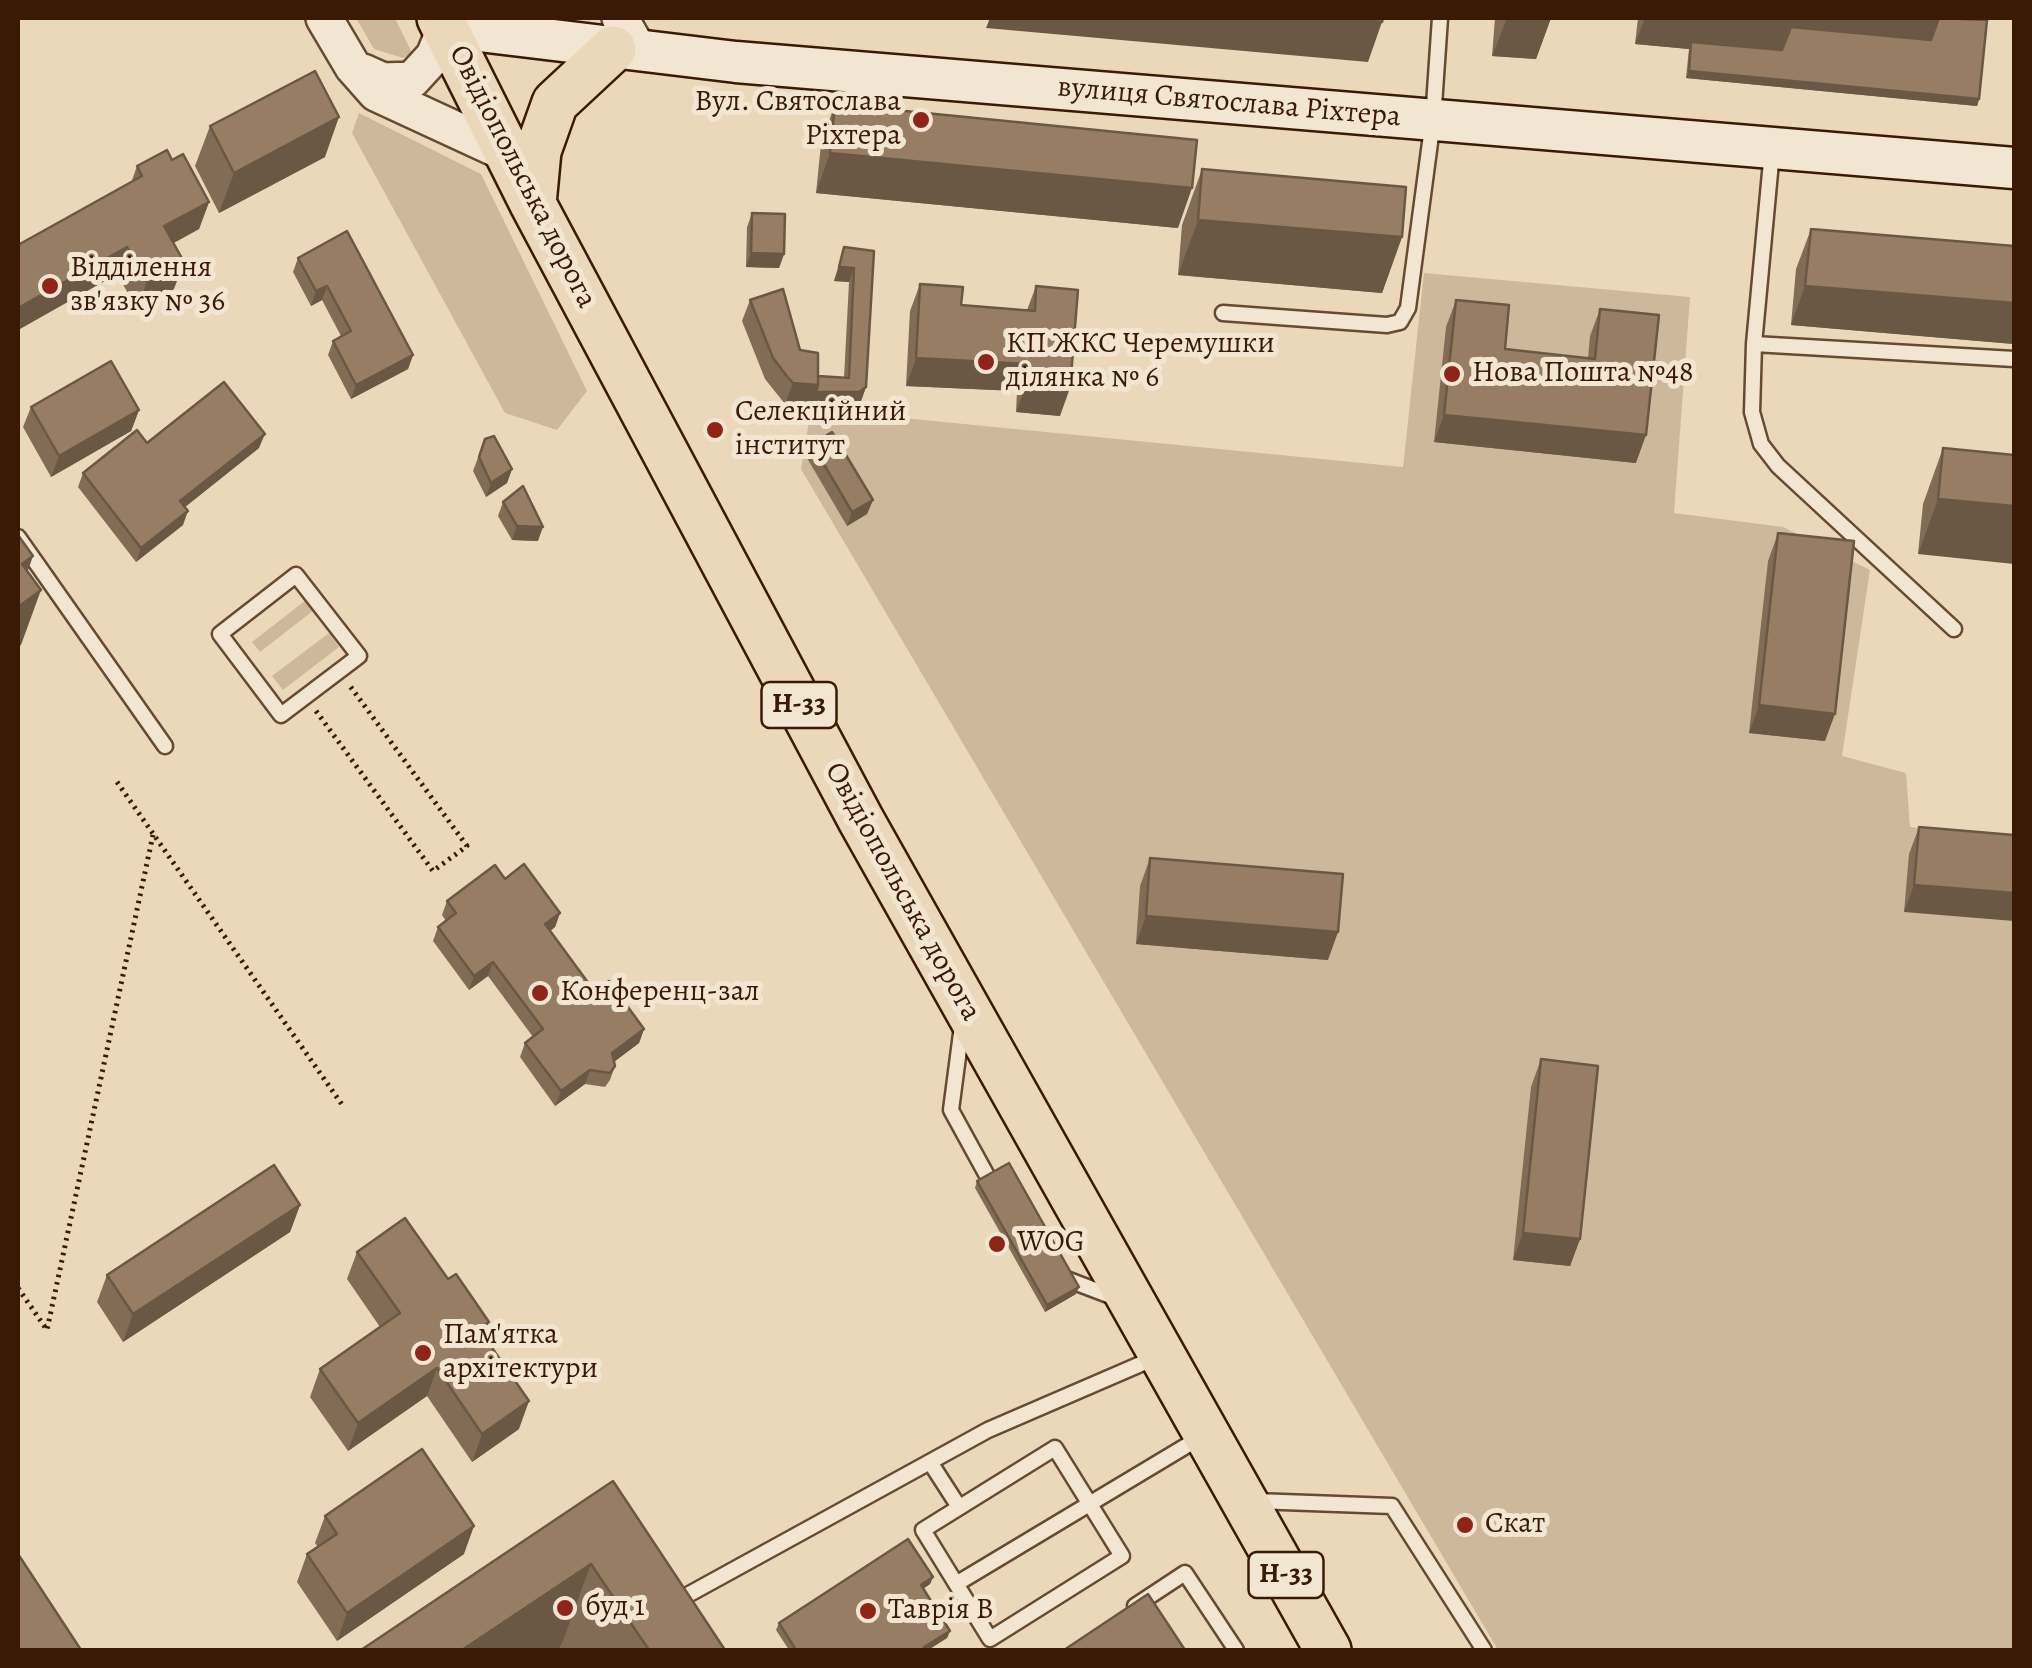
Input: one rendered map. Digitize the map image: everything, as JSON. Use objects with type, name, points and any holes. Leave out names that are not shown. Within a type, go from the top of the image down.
[{"type":"main road","name":"вулиця Святослава Ріхтера","points":[[443,22],[1432,120],[2014,168]]},
{"type":"main road","name":"Овідіопольська дорога","points":[[443,22],[532,204],[860,820],[1328,1650]]},
{"type":"main road","points":[[532,204],[538,151],[555,103],[624,39]]},
{"type":"street","points":[[324,18],[366,84],[387,99],[508,154]]},
{"type":"street","points":[[353,67],[383,80],[412,80],[434,56],[443,22]]},
{"type":"lane","points":[[1223,314],[1387,326],[1400,322],[1408,308],[1432,120],[1440,18]]},
{"type":"lane","points":[[1772,151],[1754,344],[1752,412],[1761,444],[1778,466],[1954,629]]},
{"type":"lane","points":[[1754,344],[2014,359]]},
{"type":"lane","points":[[18,537],[165,746]]},
{"type":"lane","points":[[296,575],[359,656],[339,671],[281,715],[220,634],[296,575]]},
{"type":"lane","points":[[965,1005],[952,1110],[1009,1215]]},
{"type":"lane","points":[[1038,1268],[1134,1305]]},
{"type":"lane","points":[[655,1613],[988,1430],[1162,1355]]},
{"type":"lane","points":[[956,1584],[1206,1434]]},
{"type":"lane","points":[[1054,1448],[1089,1504],[1122,1556],[990,1638],[923,1530],[1054,1448]]},
{"type":"lane","points":[[930,1462],[959,1508]]},
{"type":"lane","points":[[1244,1500],[1392,1506],[1484,1650]]},
{"type":"lane","points":[[1121,1616],[1185,1574],[1236,1650]]},
{"type":"path","points":[[305,697],[433,871],[467,846],[339,671]]},
{"type":"path","points":[[117,782],[343,1106]]},
{"type":"path","points":[[18,1288],[47,1330],[154,835]]},
{"type":"shaded area","points":[[356,18],[395,18],[412,53],[403,58],[374,49]]},
{"type":"shaded area","points":[[359,113],[481,174],[587,391],[557,430],[505,413],[352,133]]},
{"type":"shaded area","points":[[1424,273],[1690,297],[1674,513],[1783,527],[1870,570],[1842,756],[1906,773],[1910,827],[2014,840],[2014,1650],[1498,1650],[801,469],[811,409],[1403,467]]},
{"type":"shaded area","points":[[306,600],[314,610],[260,652],[252,642]]},
{"type":"shaded area","points":[[329,633],[339,647],[283,690],[272,676]]},
{"type":"building","points":[[1334,18],[1383,18],[1382,22]]},
{"type":"building","points":[[1939,18],[1987,20],[1979,99],[1689,71],[1691,42],[1782,50],[1791,27],[1931,40]]},
{"type":"building","points":[[315,71],[339,117],[234,173],[210,126]]},
{"type":"building","points":[[835,104],[1197,140],[1192,188],[830,153]]},
{"type":"building","points":[[167,150],[172,160],[183,154],[209,202],[164,226],[184,262],[147,282],[127,247],[18,308],[18,245],[142,176],[137,166]]},
{"type":"building","points":[[1202,169],[1406,187],[1402,237],[1198,220]]},
{"type":"building","points":[[752,213],[785,214],[784,254],[751,253]]},
{"type":"building","points":[[1811,229],[2014,246],[2014,303],[1805,286]]},
{"type":"building","points":[[347,231],[413,355],[356,385],[333,341],[351,331],[327,286],[316,291],[298,258]]},
{"type":"building","points":[[844,247],[874,251],[866,387],[859,392],[816,392],[818,376],[849,378],[854,268],[839,267]]},
{"type":"building","points":[[920,284],[963,287],[961,305],[1035,311],[1036,286],[1078,290],[1070,388],[1026,385],[1027,364],[916,358]]},
{"type":"building","points":[[783,289],[800,350],[818,353],[818,385],[793,383],[786,375],[773,358],[750,300]]},
{"type":"building","points":[[1456,300],[1509,305],[1505,349],[1595,359],[1600,309],[1659,315],[1646,435],[1444,415]]},
{"type":"building","points":[[111,361],[139,410],[59,456],[31,407]]},
{"type":"building","points":[[224,382],[265,434],[180,501],[188,511],[141,548],[83,473],[137,430],[147,443]]},
{"type":"building","points":[[832,432],[873,500],[852,512],[812,444]]},
{"type":"building","points":[[494,436],[512,469],[491,483],[479,457],[485,439]]},
{"type":"building","points":[[1943,448],[2014,455],[2014,506],[1938,499]]},
{"type":"building","points":[[523,486],[543,527],[517,526],[503,502]]},
{"type":"building","points":[[1778,533],[1854,541],[1835,714],[1759,705]]},
{"type":"building","points":[[18,535],[33,556],[22,564],[41,590],[18,607]]},
{"type":"building","points":[[1919,827],[2014,835],[2014,893],[1914,885]]},
{"type":"building","points":[[1150,858],[1343,874],[1338,932],[1146,916]]},
{"type":"building","name":"Конференц-зал","points":[[524,864],[560,913],[545,924],[595,992],[609,981],[644,1029],[612,1053],[615,1066],[610,1073],[590,1070],[561,1091],[525,1043],[543,1029],[493,962],[474,976],[438,927],[456,913],[447,901],[495,865],[505,879]]},
{"type":"building","points":[[1541,1059],[1598,1066],[1580,1239],[1523,1233]]},
{"type":"building","points":[[1009,1163],[1079,1287],[1047,1305],[977,1181]]},
{"type":"building","points":[[274,1165],[300,1205],[133,1314],[107,1275]]},
{"type":"building","name":"Пам'ятка архітектури","points":[[405,1218],[448,1279],[456,1274],[489,1322],[479,1329],[529,1401],[482,1434],[437,1368],[358,1423],[320,1369],[400,1313],[357,1252]]},
{"type":"building","points":[[422,1449],[474,1526],[347,1613],[307,1554],[337,1534],[325,1516]]},
{"type":"building","points":[[613,1481],[725,1650],[649,1650],[591,1564],[462,1650],[361,1650]]},
{"type":"building","name":"Таврія В","points":[[908,1539],[933,1577],[921,1585],[950,1631],[924,1647],[926,1650],[796,1650],[779,1623]]},
{"type":"building","points":[[18,1554],[81,1650],[18,1650]]},
{"type":"building","points":[[1148,1594],[1185,1650],[1064,1650]]},
{"type":"place","name":"Вул. Святослава Ріхтера","points":[[921,120]]},
{"type":"place","name":"Відділення зв'язку № 36","points":[[50,286]]},
{"type":"place","name":"КП ЖКС Черемушки ділянка № 6","points":[[986,362]]},
{"type":"place","name":"Нова Пошта №48","points":[[1452,374]]},
{"type":"place","name":"Селекційний інститут","points":[[715,430]]},
{"type":"place","name":"Конференц-зал","points":[[540,993]]},
{"type":"place","name":"WOG","points":[[997,1244]]},
{"type":"place","name":"Пам'ятка архітектури","points":[[423,1353]]},
{"type":"place","name":"Скат","points":[[1465,1525]]},
{"type":"place","name":"буд 1","points":[[565,1608]]},
{"type":"place","name":"Таврія В","points":[[868,1611]]}]
